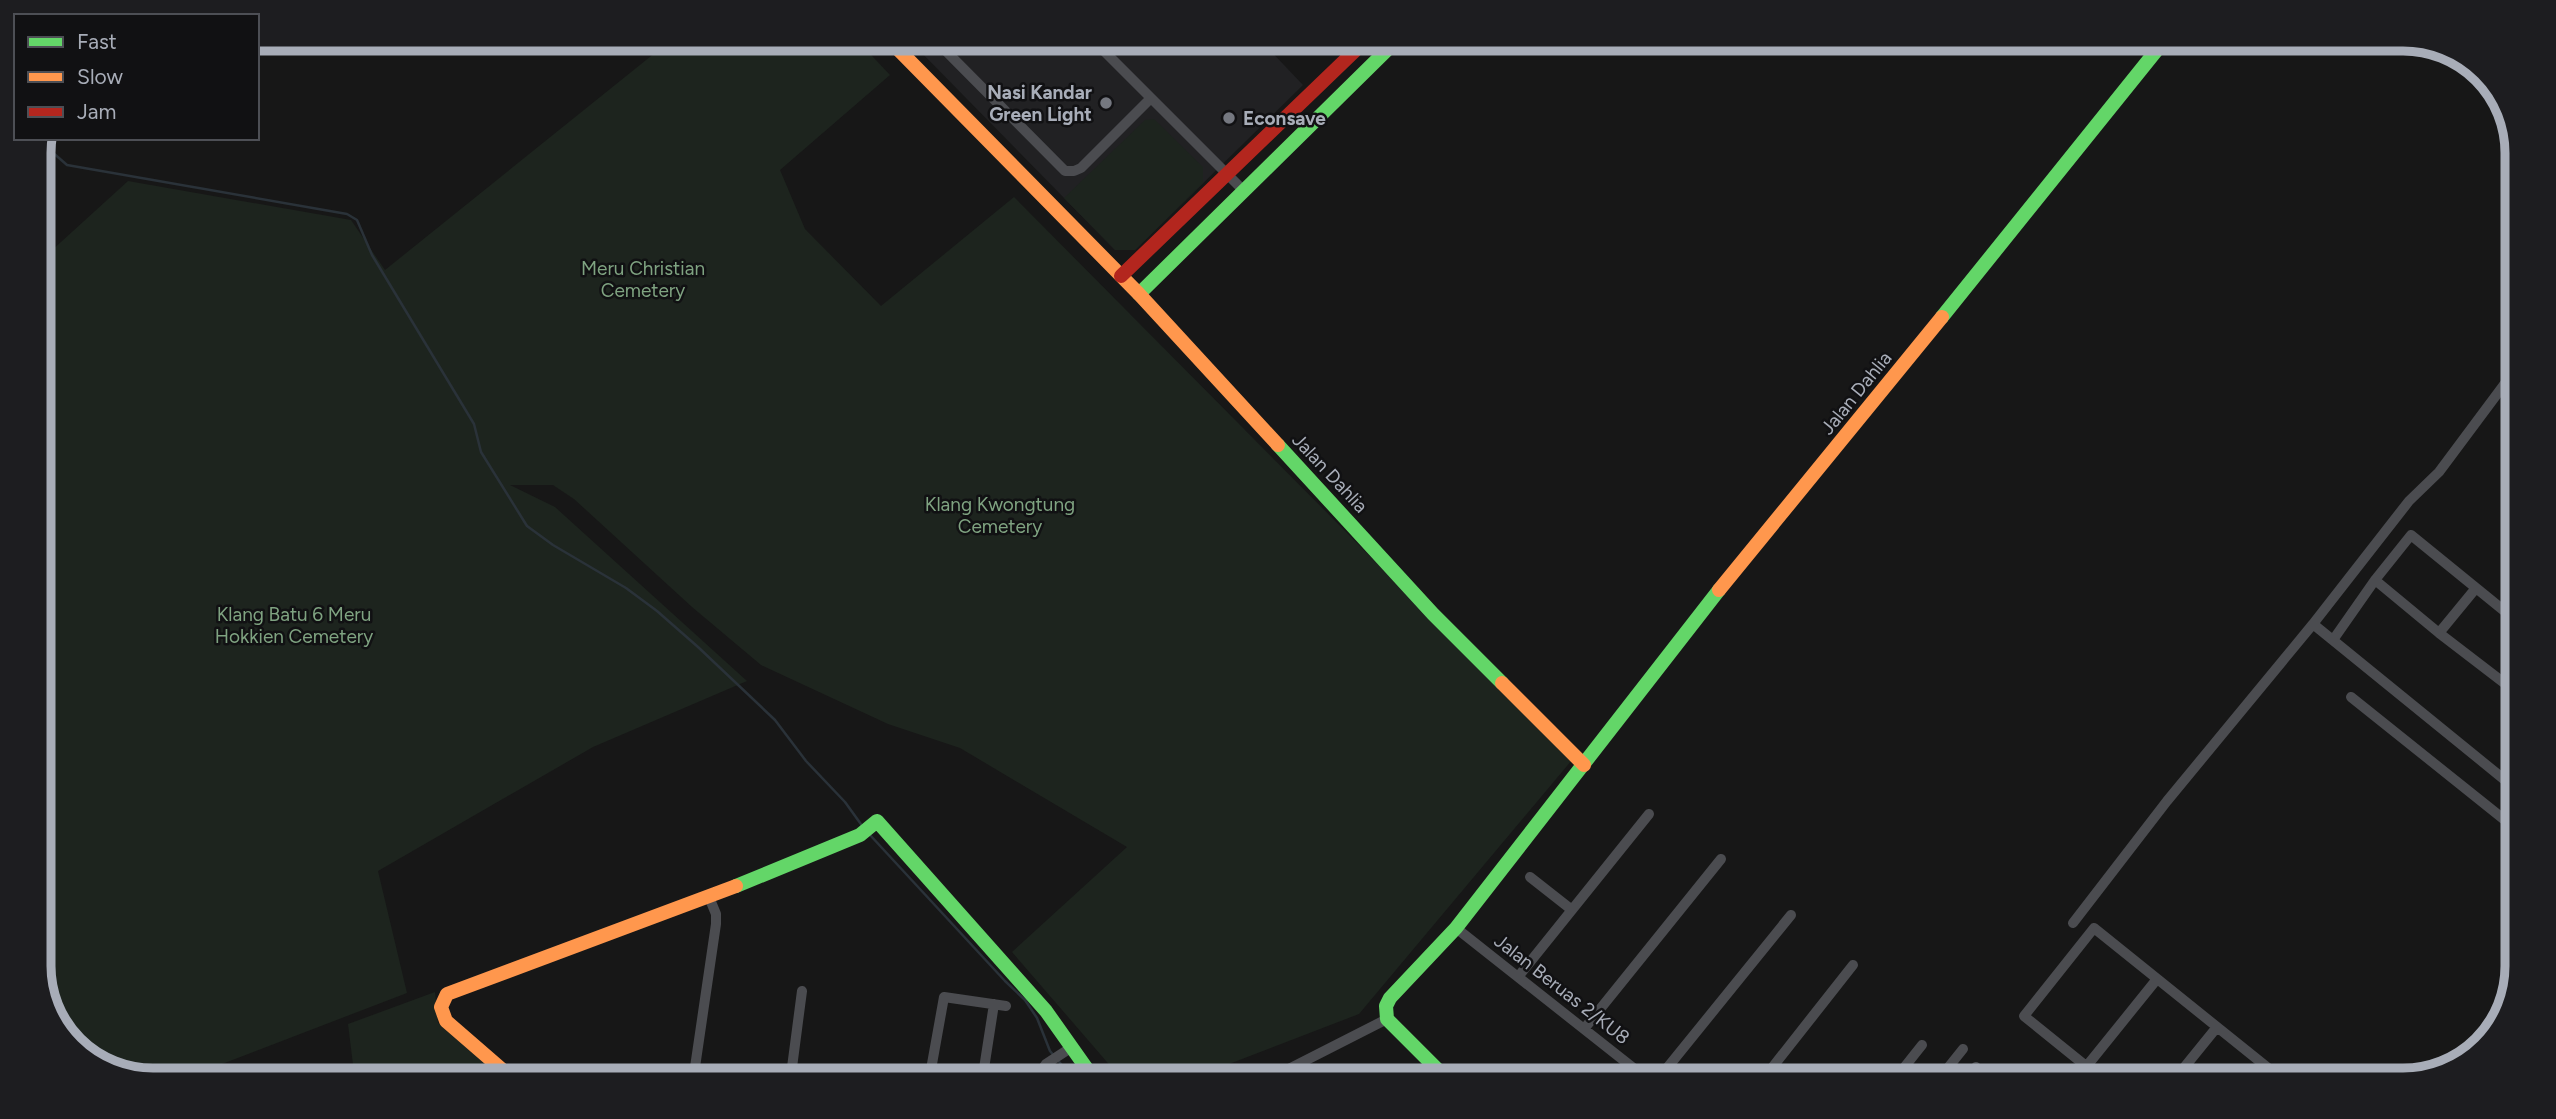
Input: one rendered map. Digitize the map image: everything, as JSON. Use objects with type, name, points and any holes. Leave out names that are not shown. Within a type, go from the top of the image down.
[{"type":"street","name":"Jalan Dahlia","points":[[900,51],[1139,294],[1433,614],[1584,765]]},
{"type":"street","points":[[946,51],[1065,171],[1082,168],[1151,98]]},
{"type":"street","points":[[1104,51],[1243,190]]},
{"type":"street","points":[[1121,276],[1355,51]]},
{"type":"street","points":[[1139,294],[1386,51]]},
{"type":"street","name":"Jalan Dahlia","points":[[1387,1018],[1386,1006],[1390,998],[1456,928],[1726,581],[2156,51]]},
{"type":"street","points":[[2073,923],[2167,801],[2313,624],[2409,501],[2439,472],[2505,383]]},
{"type":"street","points":[[2333,640],[2411,535],[2505,612]]},
{"type":"street","points":[[2375,580],[2505,685]]},
{"type":"street","points":[[2439,633],[2476,588]]},
{"type":"street","points":[[2313,624],[2505,780]]},
{"type":"street","points":[[2351,697],[2505,820]]},
{"type":"street","points":[[1518,977],[1649,814]]},
{"type":"street","points":[[500,1068],[446,1021],[441,1011],[441,1002],[447,994],[709,897],[865,831],[877,821],[1046,1011],[1062,1053],[1082,1068]]},
{"type":"street","points":[[1584,1029],[1721,859]]},
{"type":"street","points":[[1530,877],[1572,910]]},
{"type":"street","points":[[695,1068],[716,924],[716,914],[709,897]]},
{"type":"street","points":[[1668,1068],[1791,915]]},
{"type":"street","name":"Jalan Beruas 2/KU8","points":[[1456,928],[1633,1068]]},
{"type":"street","points":[[2157,979],[2086,1067],[2024,1016],[2094,928],[2268,1068]]},
{"type":"street","points":[[1772,1068],[1853,965]]},
{"type":"street","points":[[792,1068],[803,991]]},
{"type":"street","points":[[931,1068],[942,999],[948,996],[1006,1006]]},
{"type":"street","points":[[984,1068],[994,1004]]},
{"type":"street","points":[[1290,1068],[1387,1018],[1436,1068]]},
{"type":"street","points":[[2184,1068],[2217,1027]]},
{"type":"street","points":[[1904,1068],[1922,1045]]},
{"type":"street","points":[[1948,1068],[1963,1049]]},
{"type":"street","points":[[1043,1068],[1062,1053]]},
{"type":"shaded area","points":[[920,51],[1271,51],[1303,85],[1135,250],[1115,250]]},
{"type":"green space","points":[[657,51],[867,51],[890,75],[780,170],[805,229],[881,306],[1014,197],[1572,760],[1359,1014],[1219,1068],[1112,1068],[1012,952],[1127,847],[960,748],[888,724],[761,665],[692,607],[574,499],[553,485],[510,485],[555,507],[747,681],[593,747],[378,871],[407,993],[211,1068],[152,1068],[114,1061],[91,1047],[68,1023],[56,999],[51,973],[51,251],[128,181],[351,220],[385,270]]},
{"type":"green space","points":[[1154,119],[1203,167],[1203,183],[1135,250],[1115,250],[1064,198],[1145,120]]},
{"type":"green space","points":[[435,992],[438,1023],[494,1068],[353,1068],[348,1024]]},
{"type":"waterway","points":[[51,151],[67,165],[347,214],[357,220],[372,255],[474,424],[481,452],[527,526],[553,545],[626,588],[698,647],[775,720],[806,761],[845,802],[863,827]]},
{"type":"waterway","points":[[870,835],[1025,1000],[1037,1018],[1050,1051],[1064,1068]]},
{"type":"traffic: fast","points":[[1139,294],[1386,51]]},
{"type":"traffic: fast","points":[[1942,317],[2156,51]]},
{"type":"traffic: fast","points":[[1278,445],[1433,614],[1502,683]]},
{"type":"traffic: fast","points":[[1436,1068],[1387,1019],[1386,1006],[1390,998],[1456,928],[1719,590]]},
{"type":"traffic: fast","points":[[736,886],[860,835],[877,821],[1046,1011],[1086,1068]]},
{"type":"traffic: slow","points":[[900,51],[1139,294],[1278,445]]},
{"type":"traffic: slow","points":[[1719,590],[1942,317]]},
{"type":"traffic: slow","points":[[1502,683],[1584,765]]},
{"type":"traffic: slow","points":[[500,1068],[446,1021],[441,1007],[447,994],[736,886]]},
{"type":"traffic: jam","points":[[1121,276],[1355,51]]},
{"type":"place","name":"Nasi Kandar Green Light","points":[[1106,103]]},
{"type":"place","name":"Econsave","points":[[1229,118]]},
{"type":"park label","name":"Meru Christian Cemetery","points":[[643,279]]},
{"type":"park label","name":"Klang Kwongtung Cemetery","points":[[1000,515]]},
{"type":"park label","name":"Klang Batu 6 Meru Hokkien Cemetery","points":[[294,625]]}]
